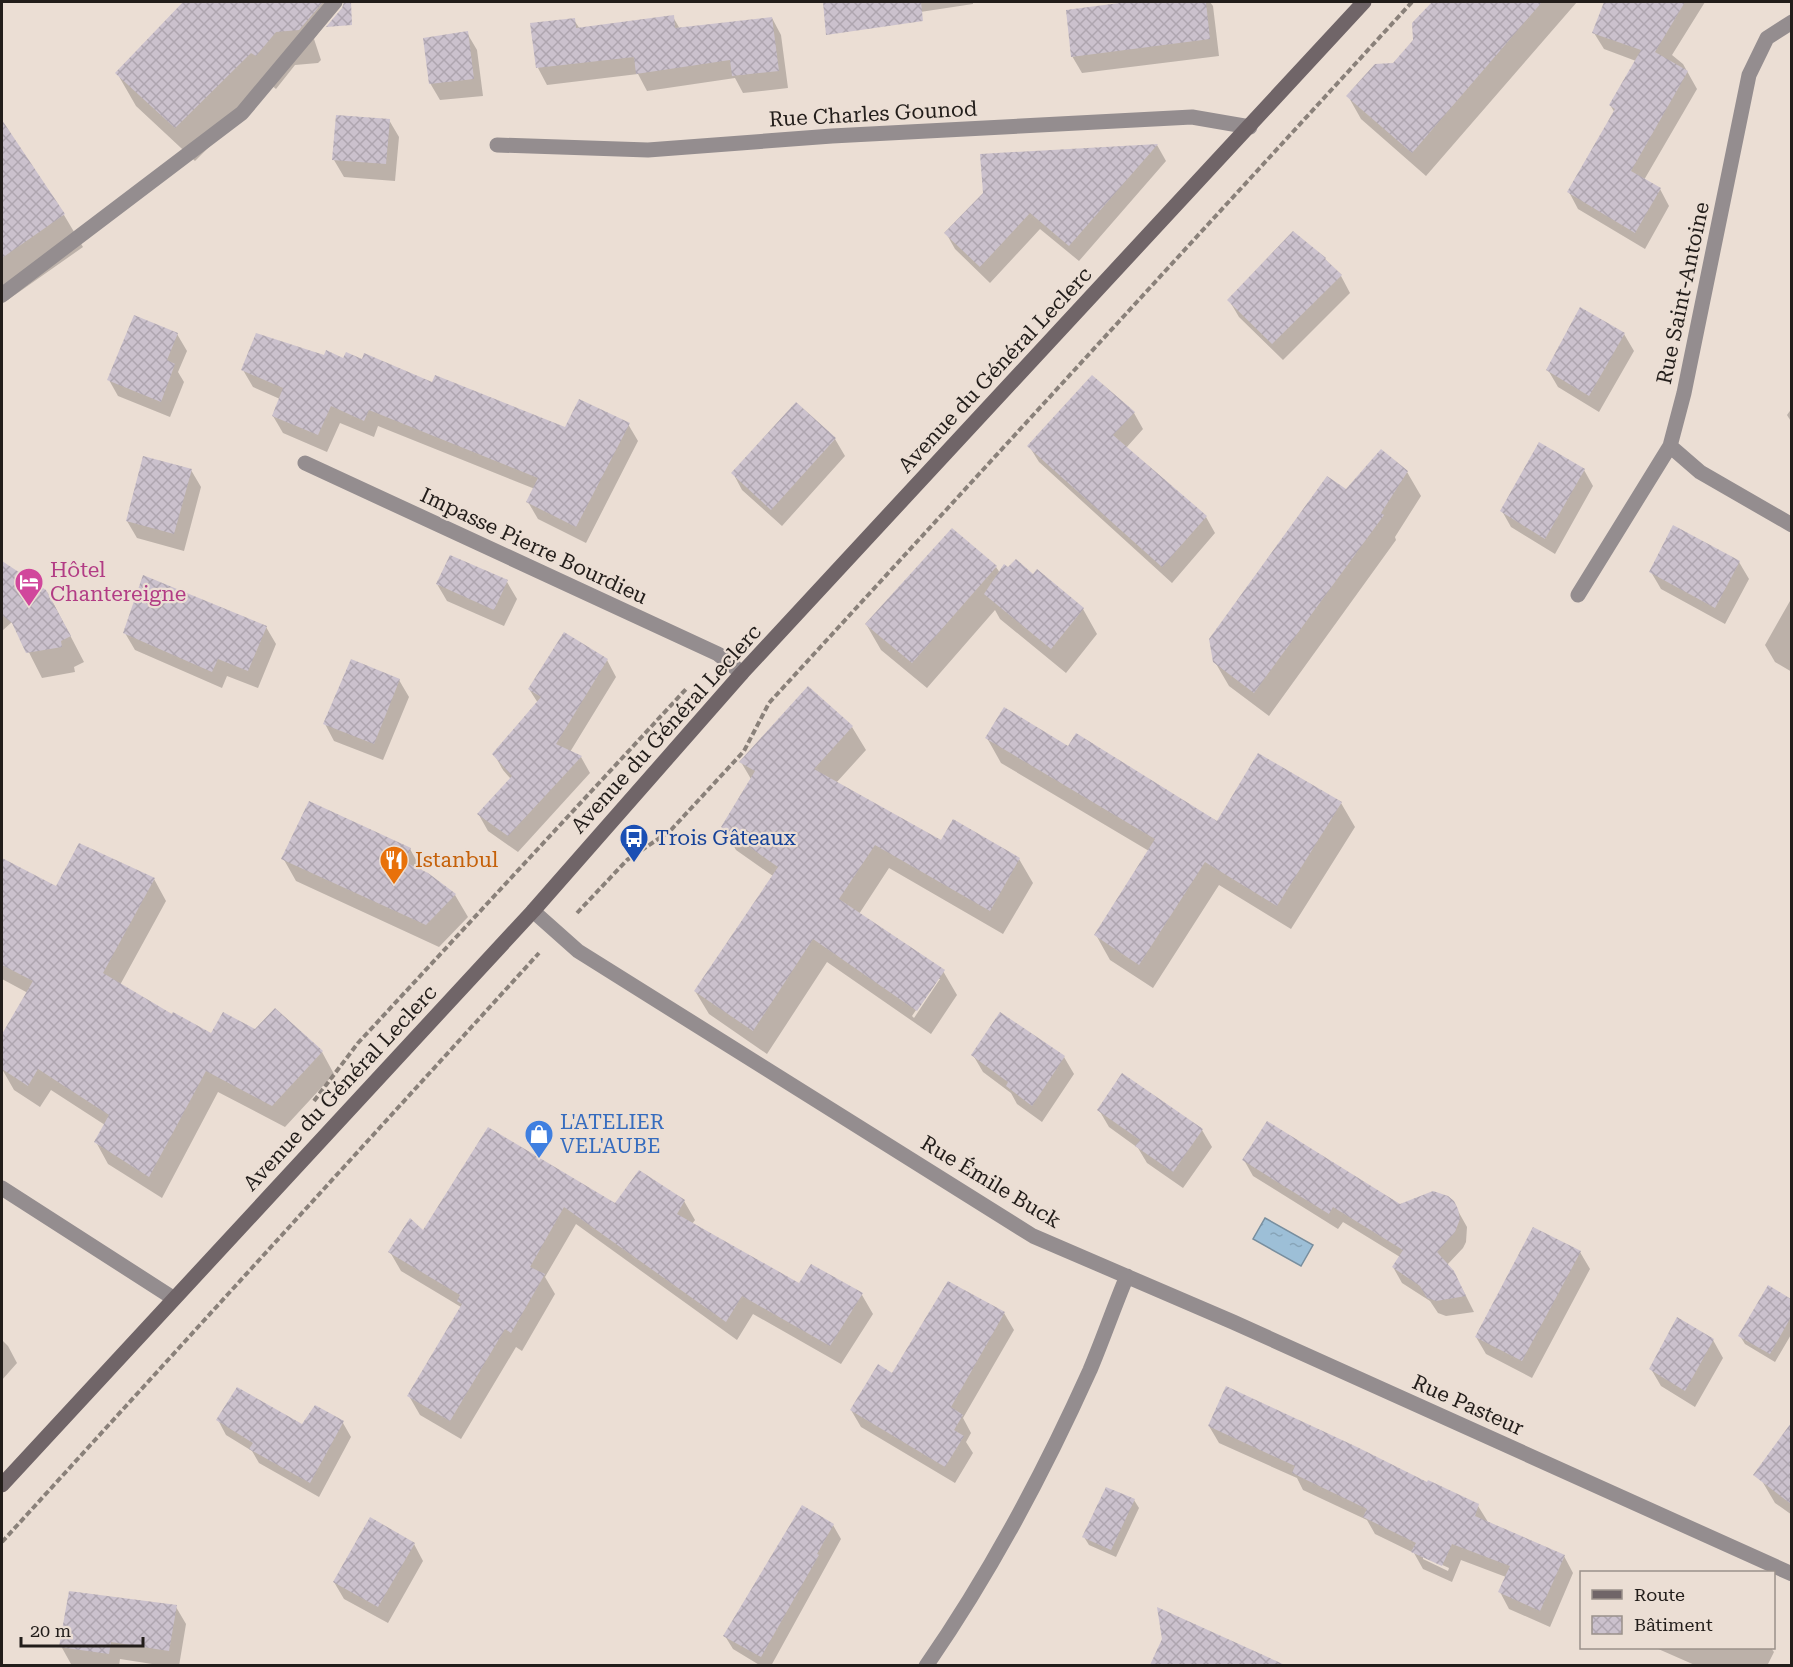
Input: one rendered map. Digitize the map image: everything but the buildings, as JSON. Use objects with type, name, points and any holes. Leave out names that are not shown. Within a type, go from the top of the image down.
[{"type":"main road","name":"Avenue du Général Leclerc","points":[[2,1485],[533,911],[742,673],[1364,2]]},
{"type":"street","points":[[2,296],[242,113],[335,2]]},
{"type":"street","name":"Rue Saint-Antoine","points":[[1578,595],[1671,446],[1684,393],[1749,75],[1767,38],[1791,22]]},
{"type":"street","name":"Rue Charles Gounod","points":[[497,145],[648,150],[832,136],[1192,117],[1250,127]]},
{"type":"street","points":[[1671,446],[1700,472],[1791,525]]},
{"type":"street","name":"Impasse Pierre Bourdieu","points":[[305,463],[718,654],[742,673]]},
{"type":"street","name":"Rue Émile Buck","points":[[533,911],[578,951],[1033,1236],[1127,1276]]},
{"type":"street","points":[[2,1188],[174,1299]]},
{"type":"street","points":[[926,1665],[957,1621],[1031,1491],[1090,1369],[1127,1276]]},
{"type":"street","name":"Rue Pasteur","points":[[1127,1276],[1791,1574]]},
{"type":"path","points":[[2,1542],[558,933],[627,860],[670,831],[744,751],[769,703],[1412,2]]},
{"type":"water","points":[[1265,1218],[1313,1245],[1301,1266],[1253,1239]]},
{"type":"place","name":"Hôtel Chantereigne","points":[[29,608]]},
{"type":"place","name":"Trois Gâteaux","points":[[634,864]]},
{"type":"place","name":"Istanbul","points":[[394,886]]},
{"type":"place","name":"L'ATELIER VEL'AUBE","points":[[539,1160]]}]
